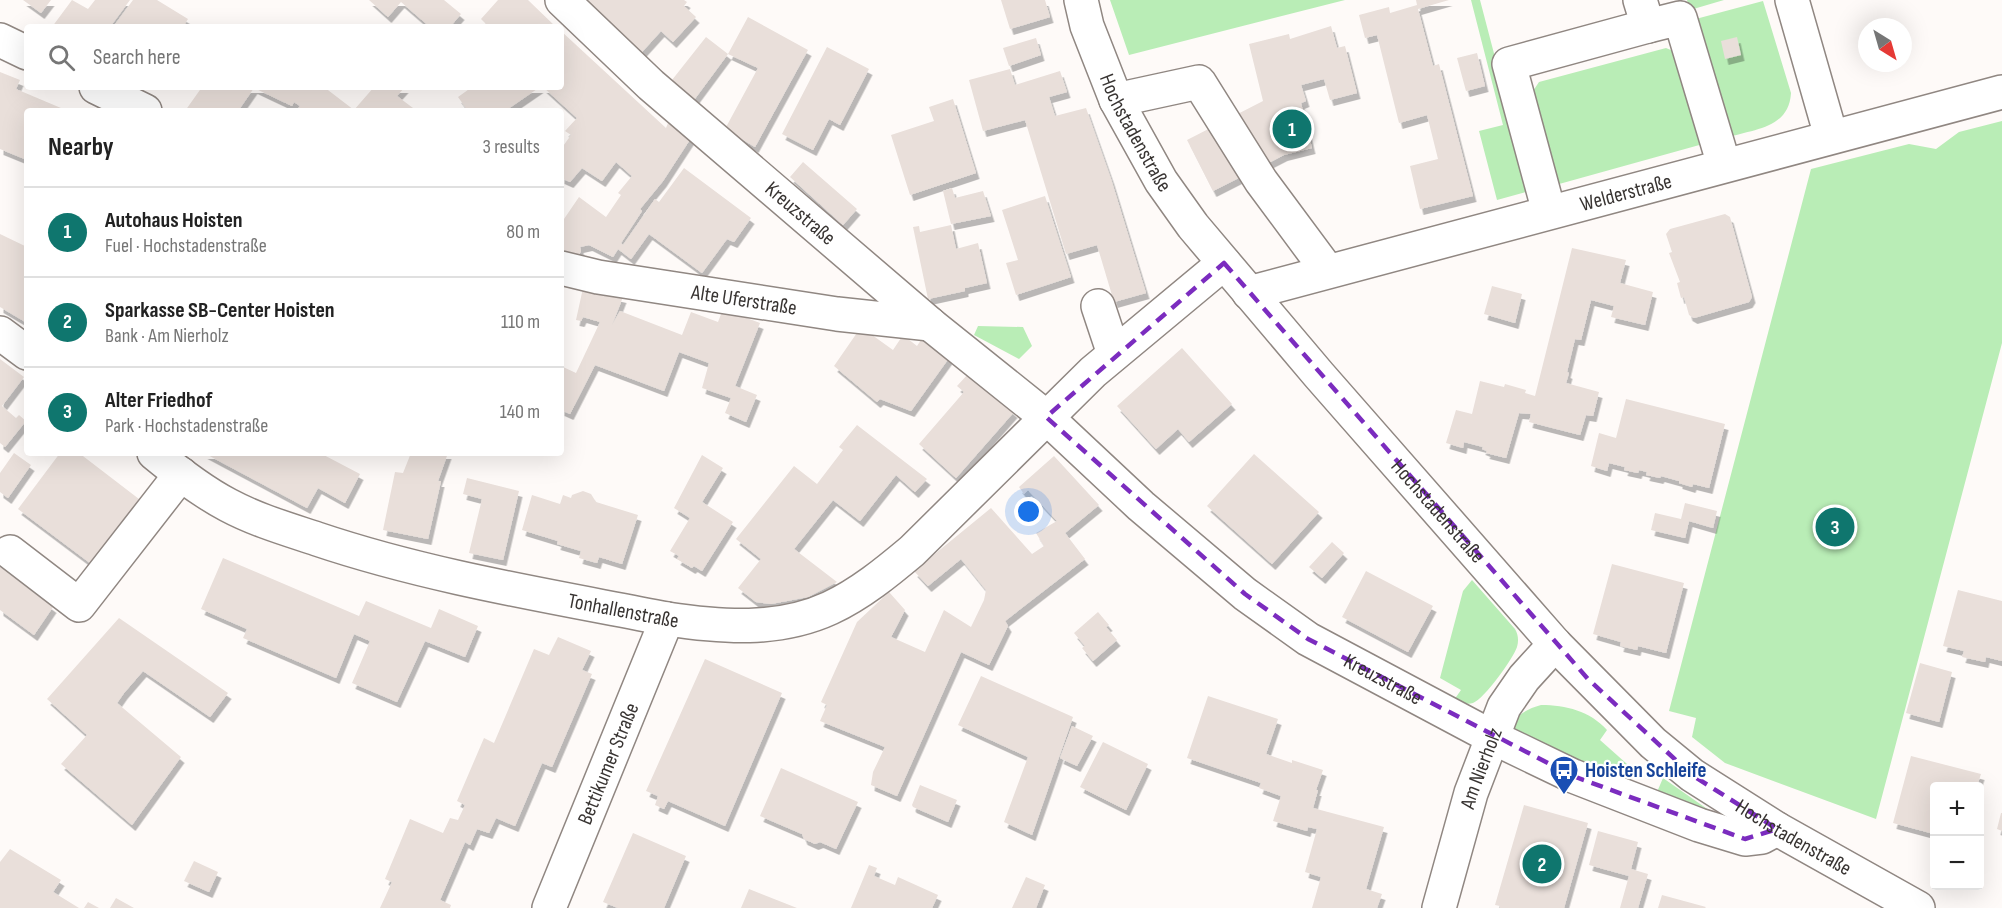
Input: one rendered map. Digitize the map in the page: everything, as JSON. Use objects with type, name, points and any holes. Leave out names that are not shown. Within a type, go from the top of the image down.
[{"type":"street","name":"Kreuzstraße","points":[[562,0],[651,85],[930,324],[1046,417],[1141,506],[1245,594],[1308,639],[1492,737],[1573,776],[1698,825],[1744,839],[1762,837],[1777,829]]},
{"type":"street","name":"Hochstadenstraße","points":[[1081,0],[1087,26],[1116,100],[1161,182],[1193,226],[1248,293],[1555,644],[1653,743],[1692,776],[1777,829],[1918,908]]},
{"type":"street","points":[[1791,0],[1831,136]]},
{"type":"street","points":[[1549,212],[1509,64],[1644,13],[1680,18],[1724,165]]},
{"type":"street","points":[[0,40],[24,52]]},
{"type":"street","points":[[1116,100],[1199,82],[1261,181],[1327,270]]},
{"type":"street","points":[[102,90],[139,108]]},
{"type":"street","name":"Welderstraße","points":[[1248,293],[1327,270],[2002,92]]},
{"type":"street","points":[[1046,417],[1114,354],[1224,263]]},
{"type":"street","name":"Alte Uferstraße","points":[[564,269],[598,278],[837,314],[930,324]]},
{"type":"street","points":[[1098,306],[1114,354]]},
{"type":"street","points":[[0,333],[24,351]]},
{"type":"street","name":"Tonhallenstraße","points":[[158,456],[228,505],[261,520],[344,548],[419,569],[667,619],[707,625],[765,625],[810,616],[858,592],[912,551],[1046,417]]},
{"type":"street","points":[[10,552],[79,605],[181,474]]},
{"type":"street","name":"Bettikumer Straße","points":[[549,908],[667,619]]},
{"type":"street","name":"Am Nierholz","points":[[1439,908],[1471,793],[1504,707],[1524,678],[1555,644]]},
{"type":"highlighted area","points":[[1224,263],[1588,679],[1692,775],[1777,829],[1745,839],[1573,776],[1308,639],[1245,594],[1046,417]]},
{"type":"green space","points":[[1110,0],[1345,0],[1129,55]]},
{"type":"green space","points":[[1471,0],[1480,0],[1530,191],[1497,200],[1479,131],[1503,125]]},
{"type":"green space","points":[[1687,0],[1724,0],[1690,10]]},
{"type":"green space","points":[[1763,1],[1791,93],[1789,105],[1777,121],[1768,126],[1726,138],[1692,20]]},
{"type":"green space","points":[[1666,48],[1678,53],[1703,144],[1552,186],[1529,97],[1539,82]]},
{"type":"green space","points":[[2002,121],[2002,343],[1876,819],[1725,763],[1692,737],[1696,718],[1669,711],[1811,169],[1909,144],[1936,149],[1959,132]]},
{"type":"green space","points":[[978,326],[1023,327],[1032,346],[1019,359],[974,335]]},
{"type":"green space","points":[[1472,580],[1515,629],[1518,640],[1514,653],[1498,678],[1478,700],[1468,704],[1454,700],[1461,690],[1440,678],[1463,591]]},
{"type":"green space","points":[[1541,705],[1577,710],[1593,718],[1607,730],[1600,740],[1627,764],[1618,782],[1505,735],[1519,716]]},
{"type":"green space","points":[[1663,778],[1713,813],[1654,799]]},
{"type":"building","points":[[23,0],[51,0],[41,13]]},
{"type":"building","points":[[72,0],[88,9],[95,0],[130,0],[112,24],[54,24]]},
{"type":"building","points":[[133,0],[157,0],[188,19],[185,24],[115,24]]},
{"type":"building","points":[[369,0],[444,0],[461,14],[453,24],[427,24],[401,2],[388,17]]},
{"type":"building","points":[[498,0],[528,0],[553,24],[486,24],[481,19]]},
{"type":"building","points":[[584,0],[684,0],[687,2],[684,6],[696,17],[673,42],[661,31],[642,52]]},
{"type":"building","points":[[1001,0],[1045,0],[1050,17],[1010,29]]},
{"type":"building","points":[[1416,0],[1449,0],[1418,9],[1433,66],[1439,64],[1473,196],[1420,209],[1410,166],[1438,159],[1427,115],[1399,123],[1377,35],[1365,38],[1359,15],[1389,7],[1390,13],[1417,5]]},
{"type":"building","points":[[748,17],[808,50],[755,147],[725,129],[758,68],[728,54]]},
{"type":"building","points":[[1331,26],[1337,48],[1345,46],[1357,93],[1330,100],[1324,79],[1301,85],[1306,101],[1301,103],[1312,148],[1284,155],[1213,191],[1187,140],[1263,101],[1249,44],[1289,34],[1290,39]]},
{"type":"building","points":[[564,34],[666,128],[668,123],[691,138],[663,181],[640,209],[642,211],[621,243],[623,245],[655,199],[659,202],[684,168],[751,218],[734,242],[727,239],[702,273],[649,234],[631,259],[618,249],[613,257],[589,245],[580,247],[578,257],[564,255],[564,219],[579,197],[606,217],[621,195],[618,193],[632,176],[616,162],[602,181],[582,168],[570,182],[564,179],[564,145],[571,135],[565,131],[577,118],[546,90],[564,90]]},
{"type":"building","points":[[706,37],[728,54],[694,100],[672,80]]},
{"type":"building","points":[[1737,37],[1741,55],[1725,59],[1721,41]]},
{"type":"building","points":[[1036,38],[1041,55],[1009,66],[1003,48]]},
{"type":"building","points":[[827,47],[869,69],[840,125],[829,119],[813,150],[782,134]]},
{"type":"building","points":[[1477,53],[1485,86],[1466,91],[1457,58]]},
{"type":"building","points":[[1010,69],[1015,85],[1060,71],[1067,92],[1049,97],[1055,116],[1086,108],[1111,179],[1146,293],[1114,302],[1097,245],[1066,254],[1025,120],[983,131],[969,80]]},
{"type":"building","points":[[0,72],[20,80],[16,89],[61,108],[24,108],[24,159],[0,149]]},
{"type":"building","points":[[200,90],[253,90],[240,108],[187,108]]},
{"type":"building","points":[[258,90],[328,90],[351,108],[298,108],[300,106],[294,102],[292,106]]},
{"type":"building","points":[[371,90],[402,90],[397,96],[413,108],[356,108]]},
{"type":"building","points":[[468,90],[536,90],[509,108],[466,108],[458,97]]},
{"type":"building","points":[[953,99],[976,173],[910,195],[891,135],[934,121],[929,107]]},
{"type":"building","points":[[803,162],[857,209],[843,225],[790,177]]},
{"type":"building","points":[[952,188],[955,198],[983,191],[991,216],[951,224],[943,191]]},
{"type":"building","points":[[1045,196],[1071,277],[1016,295],[1006,263],[1018,260],[1002,210]]},
{"type":"building","points":[[1725,214],[1730,217],[1752,297],[1749,302],[1694,318],[1689,315],[1684,297],[1681,298],[1677,283],[1680,282],[1669,253],[1672,252],[1666,234],[1670,229]]},
{"type":"building","points":[[951,225],[956,249],[978,243],[987,283],[965,288],[965,291],[928,299],[913,227],[919,226],[920,232]]},
{"type":"building","points":[[0,234],[24,246],[24,321],[0,307]]},
{"type":"building","points":[[1572,248],[1626,260],[1620,283],[1653,292],[1645,325],[1611,317],[1614,306],[1591,300],[1581,340],[1575,339],[1566,383],[1599,392],[1593,416],[1586,415],[1580,435],[1529,422],[1531,414],[1519,413],[1506,458],[1486,453],[1483,447],[1464,442],[1463,448],[1446,443],[1456,410],[1472,414],[1480,381],[1504,387],[1505,384],[1526,390],[1525,393],[1535,396]]},
{"type":"building","points":[[1492,286],[1522,294],[1515,323],[1484,314]]},
{"type":"building","points":[[583,288],[623,297],[612,325],[620,311],[682,335],[691,312],[718,322],[723,309],[760,323],[735,386],[757,395],[746,422],[725,413],[731,398],[702,388],[709,363],[679,352],[664,391],[595,365],[570,414],[564,411],[564,367],[576,373],[600,322],[583,317],[581,321],[576,320]]},
{"type":"building","points":[[861,327],[893,350],[903,335],[917,346],[921,340],[949,358],[911,411],[880,399],[877,402],[834,366]]},
{"type":"building","points":[[1182,348],[1232,404],[1189,442],[1178,429],[1156,449],[1117,406]]},
{"type":"building","points":[[0,359],[24,377],[2,406],[16,418],[19,415],[24,419],[24,423],[5,447],[0,443]]},
{"type":"building","points":[[969,373],[1014,412],[956,478],[919,444],[964,392],[957,386]]},
{"type":"building","points":[[1626,399],[1725,424],[1709,488],[1693,484],[1692,487],[1661,476],[1660,478],[1646,475],[1647,472],[1639,470],[1638,473],[1624,470],[1625,467],[1609,463],[1607,471],[1591,466],[1599,433],[1616,438]]},
{"type":"building","points":[[857,425],[927,479],[915,492],[896,475],[860,521],[833,500],[794,549],[837,582],[808,597],[771,604],[756,602],[738,588],[761,559],[736,539],[794,466],[817,484],[843,450],[839,447]]},
{"type":"building","points":[[14,453],[31,465],[8,498],[0,492],[0,473]]},
{"type":"building","points":[[1254,454],[1319,512],[1272,564],[1207,506]]},
{"type":"building","points":[[702,455],[723,468],[702,502],[733,522],[702,571],[677,559],[679,556],[670,551],[690,518],[674,508]]},
{"type":"building","points":[[58,456],[83,456],[139,499],[90,563],[18,509]]},
{"type":"building","points":[[210,456],[326,456],[360,474],[345,503],[318,488],[307,508]]},
{"type":"building","points":[[410,456],[447,456],[438,481],[441,481],[428,539],[383,530],[395,472],[403,473]]},
{"type":"building","points":[[1054,456],[1099,505],[1065,533],[1085,559],[1005,621],[1008,626],[989,665],[961,652],[897,796],[871,785],[873,772],[885,747],[820,721],[827,705],[821,702],[857,622],[889,592],[905,610],[891,637],[925,652],[944,610],[971,627],[984,600],[986,590],[961,559],[928,586],[914,571],[991,508],[1032,554],[1044,546],[1036,533],[1057,521],[1028,490],[1024,494],[1019,487]]},
{"type":"building","points":[[467,478],[519,491],[503,560],[469,553],[482,499],[463,494]]},
{"type":"building","points":[[583,491],[591,494],[596,502],[638,515],[622,564],[599,557],[597,563],[579,558],[581,551],[522,530],[532,495],[560,504],[563,495],[571,498],[572,495]]},
{"type":"building","points":[[1685,503],[1717,511],[1713,528],[1689,521],[1685,538],[1651,530],[1655,513],[1681,519]]},
{"type":"building","points":[[1332,542],[1344,553],[1322,578],[1309,567]]},
{"type":"building","points":[[223,558],[359,616],[366,601],[431,628],[439,609],[478,626],[465,657],[425,641],[397,702],[352,683],[370,641],[354,634],[336,678],[243,638],[247,629],[201,609]]},
{"type":"building","points":[[1612,564],[1684,583],[1666,653],[1638,646],[1637,650],[1620,646],[1621,642],[1593,634]]},
{"type":"building","points":[[0,567],[53,607],[34,635],[0,610]]},
{"type":"building","points":[[1366,571],[1433,606],[1408,652],[1342,617]]},
{"type":"building","points":[[1958,590],[2002,601],[2002,661],[1986,657],[1985,662],[1962,657],[1964,651],[1943,646]]},
{"type":"building","points":[[1098,612],[1109,625],[1106,627],[1117,640],[1093,661],[1082,648],[1085,646],[1074,633]]},
{"type":"building","points":[[119,618],[228,693],[210,717],[143,671],[124,693],[117,703],[181,757],[132,825],[61,764],[87,735],[47,699]]},
{"type":"building","points":[[558,637],[591,651],[582,670],[592,674],[552,767],[542,763],[515,826],[496,818],[489,833],[477,829],[470,845],[465,842],[440,900],[451,905],[450,908],[380,908],[392,882],[385,879],[410,819],[443,833],[450,818],[458,820],[465,805],[457,801],[484,738],[494,743],[534,649],[549,655]]},
{"type":"building","points":[[705,659],[782,693],[725,826],[668,801],[664,809],[655,805],[658,796],[646,791]]},
{"type":"building","points":[[1920,663],[1952,672],[1939,722],[1906,713]]},
{"type":"building","points":[[981,676],[1073,717],[1032,835],[1004,822],[1028,757],[958,725]]},
{"type":"building","points":[[1208,696],[1278,719],[1266,754],[1323,770],[1313,808],[1384,827],[1366,889],[1382,894],[1377,908],[1312,908],[1321,877],[1305,872],[1317,829],[1308,827],[1307,831],[1273,821],[1281,796],[1259,788],[1261,783],[1187,758]]},
{"type":"building","points":[[1072,726],[1093,736],[1077,766],[1060,758]]},
{"type":"building","points":[[1103,742],[1148,764],[1126,810],[1080,787]]},
{"type":"building","points":[[1911,756],[1981,774],[1978,782],[1930,782],[1930,833],[1893,823]]},
{"type":"building","points":[[781,768],[858,802],[836,849],[820,842],[815,844],[804,839],[802,834],[760,816]]},
{"type":"building","points":[[920,785],[957,800],[948,822],[913,807]]},
{"type":"building","points":[[1524,805],[1588,823],[1564,908],[1500,908],[1495,905]]},
{"type":"building","points":[[2002,813],[2002,831],[1997,829]]},
{"type":"building","points":[[1598,831],[1638,842],[1631,869],[1648,874],[1638,908],[1620,908],[1629,876],[1589,865]]},
{"type":"building","points":[[633,833],[686,856],[664,908],[618,908],[603,902]]},
{"type":"building","points":[[10,849],[61,880],[53,892],[79,908],[0,908],[0,862]]},
{"type":"building","points":[[194,861],[218,872],[209,892],[184,881]]},
{"type":"building","points":[[869,865],[877,868],[874,876],[895,885],[898,877],[938,895],[932,908],[851,908]]},
{"type":"building","points":[[1026,877],[1045,885],[1036,908],[1012,908]]},
{"type":"building","points":[[749,889],[797,908],[741,908]]},
{"type":"building","points":[[1662,895],[1706,907],[1658,908]]},
{"type":"building","points":[[116,898],[134,908],[110,908]]},
{"type":"building","points":[[88,902],[99,908],[84,908]]},
{"type":"place","name":"Autohaus Hoisten","points":[[1292,129]]},
{"type":"place","name":"Alter Friedhof","points":[[1835,527]]},
{"type":"place","name":"Hoisten Schleife","points":[[1564,796]]},
{"type":"place","name":"Sparkasse SB-Center Hoisten","points":[[1542,864]]}]
